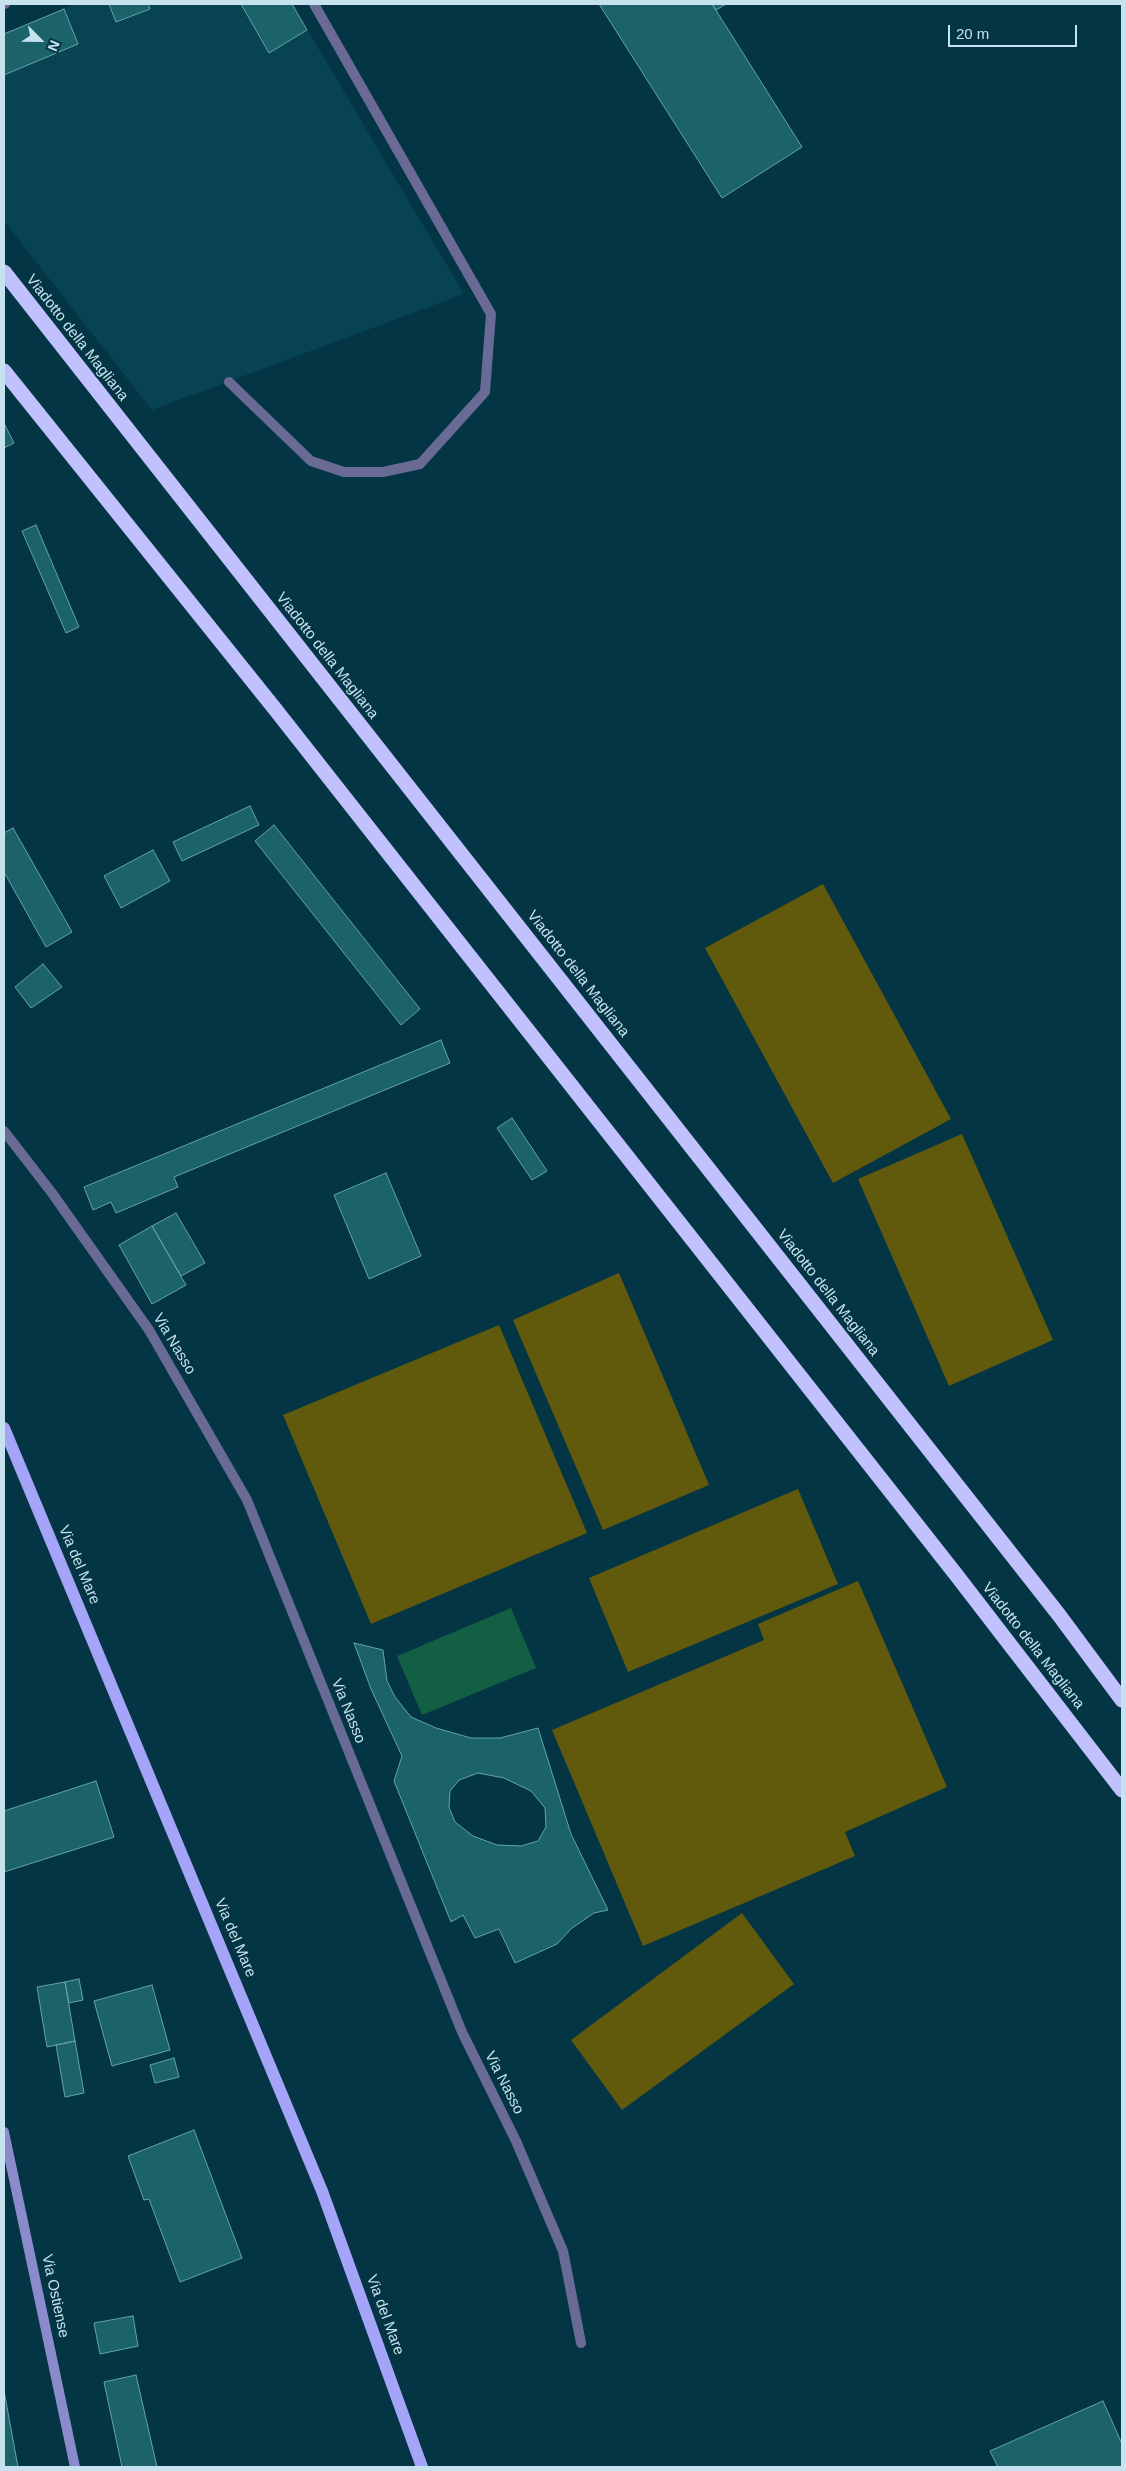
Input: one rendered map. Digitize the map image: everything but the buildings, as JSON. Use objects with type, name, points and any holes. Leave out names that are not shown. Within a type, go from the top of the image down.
[{"type":"highway","name":"Viadotto della Magliana","points":[[4,272],[1060,1615],[1122,1700]]},
{"type":"highway","name":"Viadotto della Magliana","points":[[4,371],[275,709],[954,1572],[1122,1790]]},
{"type":"main road","name":"Via del Mare","points":[[4,1428],[322,2191],[422,2467]]},
{"type":"main road","name":"Via Ostiense","points":[[4,2132],[75,2467]]},
{"type":"street","points":[[230,382],[311,461],[344,472],[383,472],[420,464],[485,392],[491,314],[314,4]]},
{"type":"street","name":"Via Nasso","points":[[4,1131],[52,1193],[150,1330],[247,1500],[462,2032],[516,2140],[563,2251],[580,2344]]},
{"type":"shaded area","points":[[75,4],[292,4],[464,294],[152,410],[4,221],[4,34]]},
{"type":"shaded area","points":[[823,884],[951,1119],[833,1183],[705,948]]},
{"type":"shaded area","points":[[962,1134],[1053,1340],[949,1386],[858,1179]]},
{"type":"shaded area","points":[[619,1273],[709,1485],[603,1530],[513,1320]]},
{"type":"shaded area","points":[[499,1325],[587,1533],[371,1624],[283,1415]]},
{"type":"shaded area","points":[[798,1489],[838,1584],[628,1672],[589,1578]]},
{"type":"shaded area","points":[[858,1581],[947,1787],[845,1832],[855,1856],[643,1946],[552,1730],[764,1640],[758,1624]]},
{"type":"shaded area","points":[[511,1608],[536,1668],[422,1715],[397,1656]]},
{"type":"shaded area","points":[[742,1913],[794,1984],[622,2110],[571,2040]]}]
